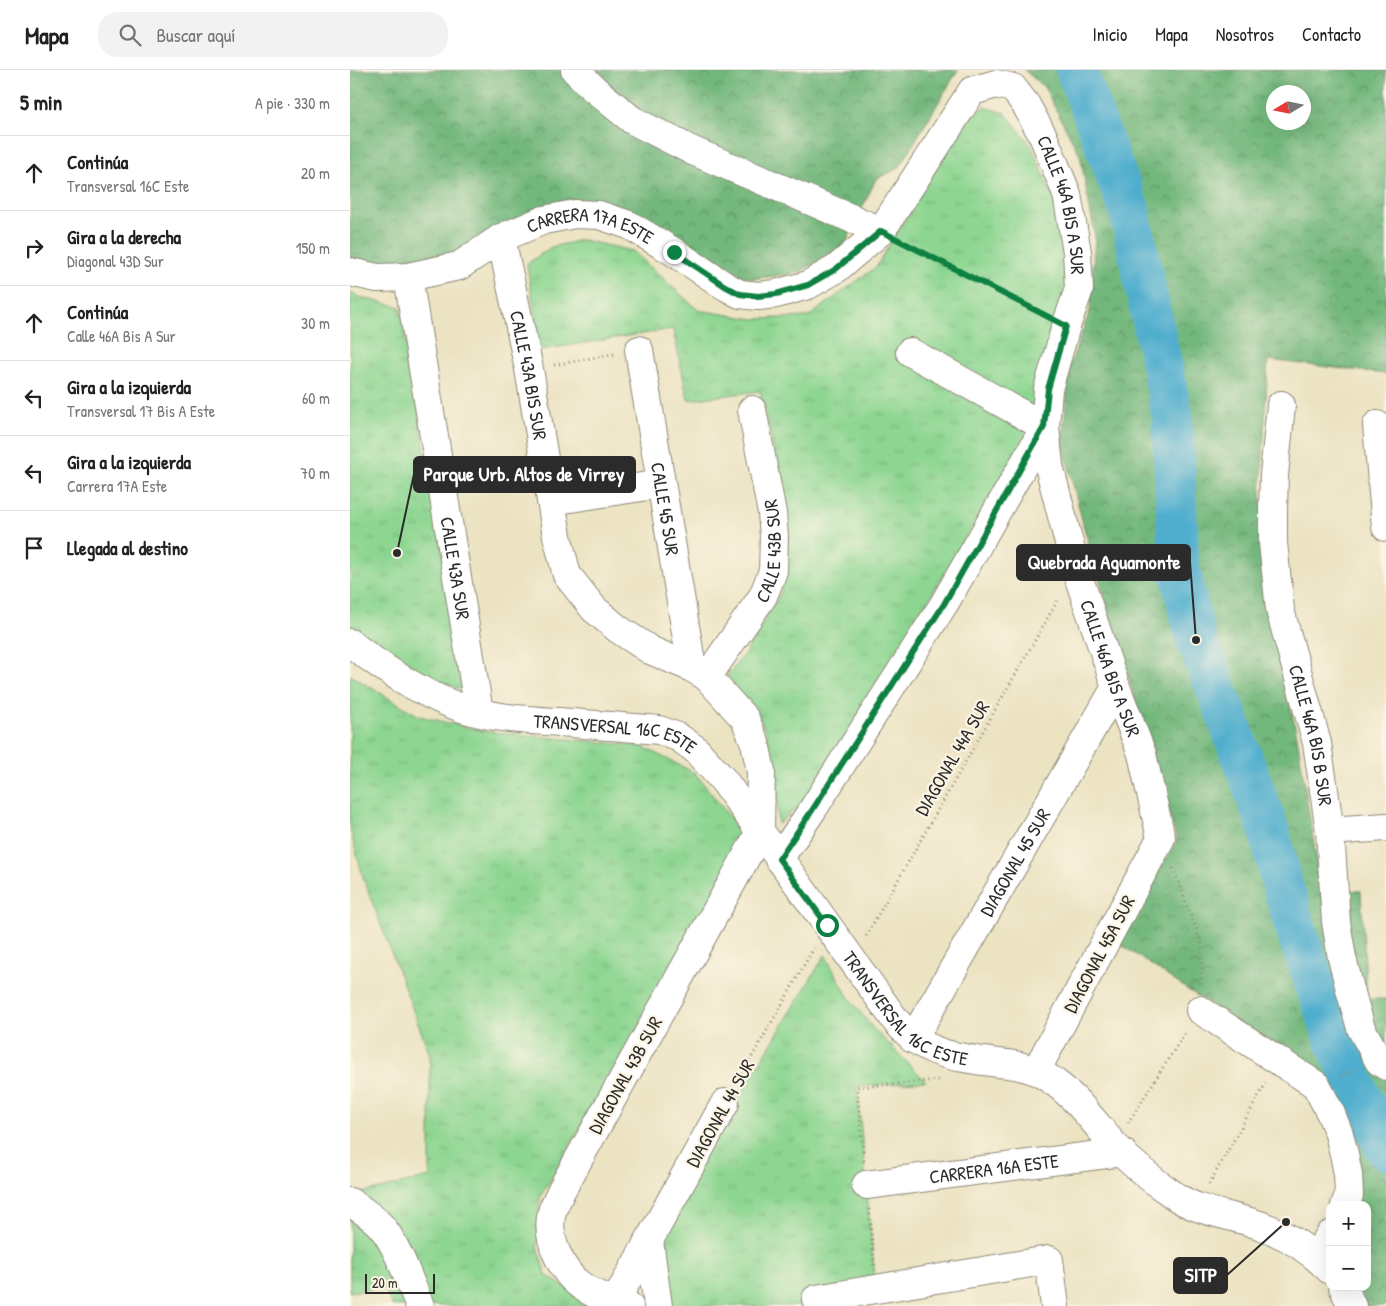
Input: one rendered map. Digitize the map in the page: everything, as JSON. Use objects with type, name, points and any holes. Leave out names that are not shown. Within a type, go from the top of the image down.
[{"type":"street","points":[[575,70],[594,89],[632,120],[693,151],[881,231]]},
{"type":"street","name":"CALLE 46A BIS A SUR","points":[[972,91],[996,84],[1013,88],[1026,105],[1043,136],[1067,194],[1077,252],[1079,289],[1048,389],[1044,427],[1050,466],[1076,570],[1116,687],[1142,754],[1161,838]]},
{"type":"street","name":"CARRERA 17A ESTE","points":[[350,272],[376,278],[408,277],[459,266],[501,238],[544,220],[575,214],[599,215],[628,225],[740,294],[758,296],[776,294],[808,285],[836,269],[881,231],[972,91]]},
{"type":"street","name":"CALLE 43A BIS SUR","points":[[501,238],[529,369],[557,536],[567,575],[594,609],[618,630],[650,650],[699,673]]},
{"type":"street","name":"CALLE 43A SUR","points":[[408,277],[479,712]]},
{"type":"street","name":"CALLE 45 SUR","points":[[639,350],[661,484],[699,673]]},
{"type":"street","points":[[779,859],[944,604],[1044,427],[910,352]]},
{"type":"street","name":"CALLE 46A BIS B SUR","points":[[1280,405],[1273,509],[1273,543],[1280,610],[1317,743],[1330,831],[1336,922],[1342,958],[1374,1065]]},
{"type":"street","name":"CALLE 43B SUR","points":[[699,673],[763,596],[773,571],[774,536],[772,513],[752,410]]},
{"type":"street","points":[[1376,425],[1386,527]]},
{"type":"street","points":[[551,502],[661,484]]},
{"type":"street","name":"TRANSVERSAL 16C ESTE","points":[[350,643],[375,662],[420,690],[452,704],[479,712],[514,719],[659,730],[678,738],[695,749],[724,781],[896,1022],[913,1039],[929,1049],[942,1054],[1013,1064],[1036,1071],[1055,1082],[1119,1149],[1176,1197],[1219,1214],[1267,1228],[1325,1254]]},
{"type":"street","points":[[699,673],[745,719],[755,743],[761,771],[760,832]]},
{"type":"street","name":"DIAGONAL 45 SUR","points":[[913,1039],[1116,687]]},
{"type":"street","points":[[1330,831],[1386,827]]},
{"type":"street","name":"DIAGONAL 43B SUR","points":[[622,1304],[582,1287],[568,1274],[559,1260],[551,1238],[551,1214],[561,1190],[760,832]]},
{"type":"street","name":"DIAGONAL 45A SUR","points":[[1036,1071],[1161,838]]},
{"type":"street","points":[[1200,1010],[1316,1085],[1339,1134],[1347,1167],[1349,1195],[1347,1201]]},
{"type":"street","name":"DIAGONAL 44 SUR","points":[[622,1304],[649,1241],[726,1103]]},
{"type":"street","name":"CARRERA 16A ESTE","points":[[866,1185],[1119,1149]]},
{"type":"street","points":[[350,1202],[381,1226],[393,1244],[420,1306]]},
{"type":"street","points":[[649,1241],[658,1306]]},
{"type":"street","points":[[816,1299],[1049,1260],[1055,1306]]},
{"type":"street","points":[[1345,1291],[1352,1306]]},
{"type":"path","points":[[881,231],[1066,326]]},
{"type":"path","points":[[529,369],[639,350]]},
{"type":"path","name":"DIAGONAL 44A SUR","points":[[852,960],[1076,570]]},
{"type":"path","points":[[1119,1149],[1200,1010],[1202,945],[1161,838]]},
{"type":"path","name":"DIAGONAL 44 SUR","points":[[726,1103],[827,925]]},
{"type":"path","points":[[1197,1206],[1279,1061]]},
{"type":"path","points":[[1338,1076],[1374,1065]]},
{"type":"green space","points":[[350,70],[958,70],[899,168],[876,179],[845,245],[798,273],[752,279],[717,267],[586,206],[434,267],[377,271],[350,259]]},
{"type":"green space","points":[[1024,70],[1386,70],[1386,374],[1268,360],[1261,494],[1267,598],[1297,736],[1321,889],[1361,891],[1367,999],[1386,999],[1386,1306],[1365,1306],[1360,1291],[1371,1291],[1371,1201],[1351,1201],[1345,1101],[1209,1004],[1117,942],[1177,840],[1085,531],[1062,442],[1070,365],[1090,310],[1095,237],[1080,155],[1044,87]]},
{"type":"green space","points":[[985,107],[1005,113],[1031,145],[1065,225],[1069,290],[1028,433],[812,795],[778,824],[776,774],[767,735],[755,707],[725,679],[748,649],[781,592],[788,534],[779,472],[760,391],[688,400],[673,329],[540,350],[527,264],[551,247],[582,240],[633,251],[698,310],[754,319],[808,317],[876,267],[965,121]]},
{"type":"green space","points":[[350,292],[359,297],[400,307],[467,692],[391,657],[350,628]]},
{"type":"green space","points":[[350,675],[419,716],[483,731],[641,746],[695,773],[748,840],[540,1197],[537,1246],[546,1275],[595,1306],[392,1306],[384,1287],[350,1292],[350,1196],[430,1177],[430,1055],[364,880],[350,830]]},
{"type":"green space","points":[[825,955],[849,998],[873,1028],[926,1081],[857,1087],[876,1289],[817,1306],[662,1306],[651,1243]]},
{"type":"waterway","points":[[1076,70],[1129,209],[1172,414],[1179,567],[1196,640],[1224,708],[1269,831],[1298,936],[1337,1045],[1386,1150]]},
{"type":"place","name":"Parque Urb. Altos de Virrey","points":[[397,553]]},
{"type":"place","name":"Quebrada Aguamonte","points":[[1196,640]]},
{"type":"place","name":"SITP","points":[[1286,1222]]},
{"type":"route","points":[[674,252],[740,294],[758,296],[776,294],[808,285],[836,269],[881,231],[1066,326],[1048,389],[1044,427],[944,604],[779,859],[827,925]]}]
